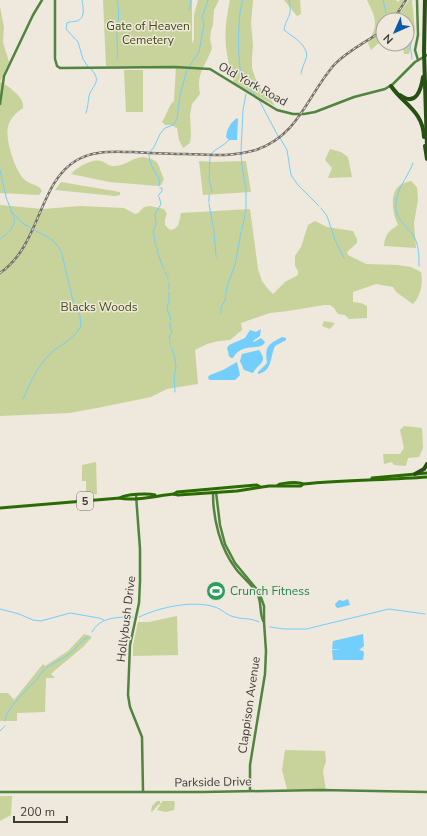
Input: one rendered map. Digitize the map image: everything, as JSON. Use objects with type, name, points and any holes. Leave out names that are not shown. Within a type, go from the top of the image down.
[{"type":"highway","points":[[425,0],[427,148]]},
{"type":"highway","points":[[392,85],[404,98],[412,98],[417,96],[421,90],[423,81],[426,53]]},
{"type":"highway","points":[[392,85],[396,94],[412,108],[420,119],[424,134],[427,159]]},
{"type":"highway","points":[[415,474],[424,469],[427,464]]},
{"type":"main road","points":[[0,104],[4,76],[42,0]]},
{"type":"main road","name":"Old York Road","points":[[55,0],[56,59],[57,66],[60,68],[175,67],[210,70],[277,110],[284,112],[298,114],[315,112],[354,97],[392,85],[426,53]]},
{"type":"main road","points":[[417,0],[418,35],[415,50],[419,59]]},
{"type":"main road","name":"5","points":[[370,479],[376,477],[427,473]]},
{"type":"main road","name":"5","points":[[0,508],[150,494],[178,495],[214,493],[256,489],[260,487],[278,485],[281,487],[301,486],[303,484],[370,479],[427,477]]},
{"type":"main road","name":"5","points":[[174,494],[177,492],[216,488],[257,485],[260,487]]},
{"type":"main road","name":"Clappison Avenue","points":[[216,488],[214,493],[218,530],[224,548],[235,568],[259,594],[263,611],[262,620],[264,622],[266,651],[265,674],[250,765],[250,790]]},
{"type":"main road","name":"Hollybush Drive","points":[[136,496],[140,594],[130,649],[128,699],[142,737],[143,791]]},
{"type":"main road","name":"Parkside Drive","points":[[0,792],[197,792],[250,790],[427,792]]},
{"type":"green space","name":"Gate of Heaven Cemetery","points":[[103,0],[192,0],[192,44],[194,39],[194,15],[198,0],[219,0],[214,10],[210,39],[212,48],[200,75],[200,94],[192,104],[190,115],[190,143],[183,148],[179,140],[177,128],[171,125],[165,125],[162,122],[170,105],[174,101],[176,66],[106,66]]},
{"type":"green space","points":[[230,0],[253,0],[251,23],[253,45],[252,68],[257,83],[275,106],[234,83],[226,51],[226,23]]},
{"type":"green space","points":[[284,0],[300,0],[301,14],[297,16]]},
{"type":"green space","points":[[367,0],[396,0],[398,2],[400,0],[405,0],[399,8],[401,11],[409,0],[412,0],[413,12],[375,12],[375,22]]},
{"type":"green space","points":[[0,7],[4,27],[3,42],[9,62],[0,82]]},
{"type":"green space","points":[[375,26],[375,46],[371,50],[368,43]]},
{"type":"green space","points":[[404,52],[410,52],[409,54],[404,54]]},
{"type":"green space","points":[[124,70],[143,70],[143,112],[126,112]]},
{"type":"green space","points":[[0,82],[6,85],[21,99],[23,108],[10,121],[8,127],[7,132],[9,147],[17,169],[26,181],[40,188],[42,191],[39,195],[0,193]]},
{"type":"green space","points":[[330,149],[341,152],[348,157],[352,177],[328,178],[332,168],[325,160]]},
{"type":"green space","points":[[142,157],[155,161],[158,164],[164,179],[161,185],[109,182],[71,174],[80,166],[97,160],[116,166]]},
{"type":"green space","points":[[199,161],[246,161],[251,192],[203,195]]},
{"type":"green space","points":[[411,181],[417,187],[418,200],[414,223],[416,248],[384,246],[385,239],[388,234],[398,225],[393,209],[393,197],[395,192],[402,184]]},
{"type":"green space","points":[[61,182],[120,192],[120,195],[115,196],[55,190]]},
{"type":"green space","name":"Blacks Woods","points":[[0,205],[43,209],[80,206],[124,208],[135,214],[144,207],[150,206],[164,209],[167,214],[165,225],[170,230],[176,228],[181,213],[250,209],[258,269],[262,281],[273,294],[285,282],[298,275],[298,271],[295,266],[295,256],[301,247],[308,225],[315,221],[327,227],[353,231],[357,239],[357,243],[347,252],[348,255],[366,264],[398,265],[411,267],[421,272],[421,289],[416,301],[413,304],[396,292],[393,287],[376,284],[353,292],[353,302],[361,303],[367,306],[367,318],[349,319],[345,315],[338,314],[330,305],[324,305],[270,313],[241,323],[242,330],[230,340],[207,344],[195,350],[198,384],[167,389],[151,397],[69,413],[0,416]]},
{"type":"green space","points":[[324,321],[335,323],[330,329],[322,326]]},
{"type":"green space","points":[[404,426],[422,428],[423,448],[419,457],[408,458],[406,466],[394,465],[392,462],[384,464],[383,454],[400,454],[404,448],[400,430]]},
{"type":"green space","points":[[96,462],[97,494],[86,495],[86,481],[82,481],[82,465]]},
{"type":"green space","points":[[177,616],[178,655],[133,656],[133,645],[138,622],[149,622]]},
{"type":"green space","points":[[84,634],[92,637],[83,647],[51,674],[55,678],[46,678],[45,712],[17,713],[17,721],[0,721],[0,693],[8,693],[14,700],[43,664],[45,666],[68,651]]},
{"type":"green space","points":[[285,750],[325,751],[326,761],[323,771],[326,791],[287,789],[282,770]]},
{"type":"green space","points":[[0,796],[12,796],[11,815],[0,821]]},
{"type":"green space","points":[[157,801],[162,803],[162,801],[174,801],[174,810],[166,812],[157,810],[161,804],[158,805],[152,812],[152,806]]},
{"type":"water","points":[[237,118],[237,140],[229,140],[226,137],[228,129],[232,122]]},
{"type":"water","points":[[261,329],[260,336],[253,341],[254,342],[261,338],[265,342],[263,345],[241,350],[233,358],[229,356],[227,348],[229,345],[245,338],[250,330],[256,332]]},
{"type":"water","points":[[282,337],[286,338],[286,340],[275,346],[269,366],[266,370],[258,374],[258,372],[267,363],[266,353],[268,347],[270,344]]},
{"type":"water","points":[[259,350],[263,358],[262,363],[253,373],[244,370],[240,361],[242,354]]},
{"type":"water","points":[[237,362],[240,375],[235,380],[209,380],[208,377],[210,375]]},
{"type":"water","points":[[348,599],[350,605],[338,608],[336,607],[335,604],[339,600],[343,601]]},
{"type":"water","points":[[363,634],[364,646],[359,650],[363,651],[364,653],[363,660],[333,660],[332,650],[341,649],[332,649],[333,641]]},
{"type":"waterway","points":[[82,0],[82,17],[80,20],[67,23],[66,29],[78,42],[83,59],[88,67]]},
{"type":"waterway","points":[[117,0],[119,14],[117,59]]},
{"type":"waterway","points":[[189,10],[191,0]]},
{"type":"waterway","points":[[189,67],[199,52],[204,24],[202,17],[208,0]]},
{"type":"waterway","points":[[243,0],[239,28],[241,74],[243,81],[255,95]]},
{"type":"waterway","points":[[289,0],[290,14],[284,30],[300,42],[306,50],[306,59],[301,74]]},
{"type":"waterway","points":[[383,0],[386,12]]},
{"type":"waterway","points":[[411,52],[412,59]]},
{"type":"waterway","points":[[86,113],[90,92],[96,83],[96,77],[91,69]]},
{"type":"waterway","points":[[150,152],[160,134],[165,128],[173,125],[177,119],[180,95],[187,70]]},
{"type":"waterway","points":[[241,152],[243,110],[246,94]]},
{"type":"waterway","points":[[259,100],[278,136]]},
{"type":"waterway","points":[[280,138],[287,150],[291,175],[298,185],[319,206]]},
{"type":"waterway","points":[[211,154],[229,140]]},
{"type":"waterway","points":[[149,154],[152,167],[159,178],[159,186]]},
{"type":"waterway","points":[[241,154],[246,190]]},
{"type":"waterway","points":[[210,157],[209,180],[212,190],[211,192]]},
{"type":"waterway","points":[[413,163],[398,192],[396,212],[416,241],[419,266]]},
{"type":"waterway","points":[[0,170],[6,197],[13,215]]},
{"type":"waterway","points":[[158,196],[162,191],[162,188],[160,188]]},
{"type":"waterway","points":[[242,230],[246,209],[246,191]]},
{"type":"waterway","points":[[209,202],[210,194]]},
{"type":"waterway","points":[[159,197],[161,204],[155,214],[156,224],[153,232],[158,249],[157,251],[164,270]]},
{"type":"waterway","points":[[209,204],[214,232]]},
{"type":"waterway","points":[[321,208],[327,216],[335,240],[344,258]]},
{"type":"waterway","points":[[15,215],[21,222],[32,229]]},
{"type":"waterway","points":[[0,239],[13,227],[14,217]]},
{"type":"waterway","points":[[34,230],[53,241],[61,252]]},
{"type":"waterway","points":[[221,313],[221,307],[225,300],[227,286],[235,265],[241,232]]},
{"type":"waterway","points":[[214,233],[216,255]]},
{"type":"waterway","points":[[23,399],[40,366],[50,354],[73,337],[81,326],[80,316],[73,301],[62,254]]},
{"type":"waterway","points":[[165,272],[167,276]]},
{"type":"waterway","points":[[169,283],[169,289]]},
{"type":"waterway","points":[[167,307],[169,292]]},
{"type":"waterway","points":[[167,308],[171,320]]},
{"type":"waterway","points":[[170,322],[172,333],[169,336],[170,340]]},
{"type":"waterway","points":[[172,349],[175,358]]},
{"type":"waterway","points":[[175,359],[175,392]]},
{"type":"waterway","points":[[139,617],[157,610],[187,604],[197,604],[215,607],[232,616],[259,622]]},
{"type":"waterway","points":[[0,609],[19,614],[33,620],[41,621],[70,613],[104,620]]},
{"type":"waterway","points":[[270,627],[284,629],[306,629],[389,609],[425,614]]},
{"type":"waterway","points":[[92,632],[95,627],[104,621],[115,618],[133,617]]},
{"type":"waterway","points":[[5,721],[6,716],[13,704],[44,670],[68,655],[89,636]]},
{"type":"waterway","points":[[0,731],[5,726]]},
{"type":"railway","points":[[398,12],[406,0]]},
{"type":"railway","points":[[0,273],[13,261],[24,247],[54,183],[64,170],[77,160],[104,152],[222,155],[239,154],[256,150],[283,135],[301,114],[334,65],[351,50],[375,35]]},
{"type":"place","name":"Crunch Fitness","points":[[216,591]]}]
